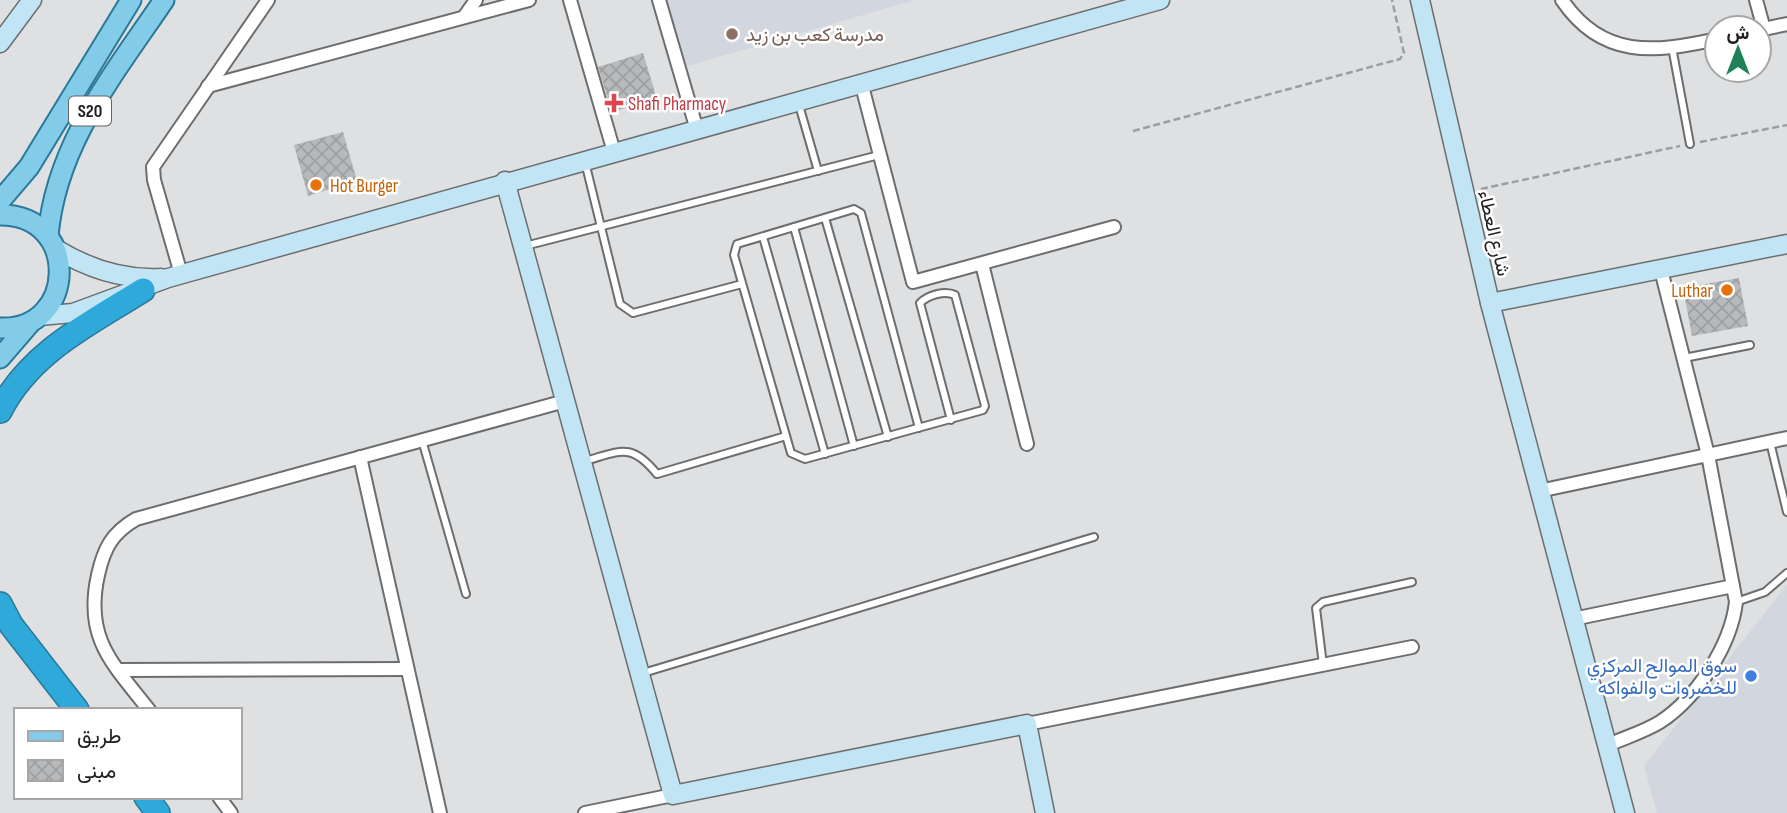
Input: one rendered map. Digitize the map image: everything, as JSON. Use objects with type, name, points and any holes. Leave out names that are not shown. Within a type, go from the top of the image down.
[{"type":"highway","points":[[0,411],[19,379],[50,348],[143,290]]},
{"type":"highway","points":[[0,604],[11,625],[76,708]]},
{"type":"main road","name":"S20","points":[[0,201],[34,159],[131,0]]},
{"type":"main road","name":"S20","points":[[0,358],[50,305],[60,278],[52,243],[54,193],[68,150],[114,73],[164,0]]},
{"type":"main road","points":[[0,215],[24,219],[52,243]]},
{"type":"main road","points":[[0,328],[20,326],[37,317]]},
{"type":"street","points":[[0,43],[32,0]]},
{"type":"street","points":[[174,276],[152,171],[157,159],[268,0]]},
{"type":"street","points":[[464,18],[476,0]]},
{"type":"street","points":[[208,86],[529,0]]},
{"type":"street","points":[[570,0],[614,152]]},
{"type":"street","points":[[659,0],[697,130]]},
{"type":"street","points":[[37,317],[73,313],[143,290],[174,276],[505,181],[862,86],[1160,0]]},
{"type":"street","name":"شارع العطاء","points":[[1420,0],[1490,303],[1787,244]]},
{"type":"street","points":[[1562,0],[1573,16],[1601,40],[1636,48],[1672,47],[1703,41]]},
{"type":"street","points":[[862,86],[913,282],[1114,227]]},
{"type":"street","points":[[505,181],[673,795]]},
{"type":"street","points":[[52,243],[82,263],[110,273],[129,277],[174,276]]},
{"type":"street","points":[[982,264],[1027,444]]},
{"type":"street","points":[[1606,746],[1661,722],[1695,688],[1725,646],[1734,621],[1736,602],[1708,455],[1661,270]]},
{"type":"street","points":[[1490,303],[1625,813]]},
{"type":"street","points":[[147,708],[101,644],[93,617],[94,593],[103,551],[117,531],[136,519],[565,401]]},
{"type":"street","points":[[1539,491],[1787,438]]},
{"type":"street","points":[[360,457],[440,813]]},
{"type":"street","points":[[1573,620],[1733,586]]},
{"type":"street","points":[[585,813],[1412,647]]},
{"type":"street","points":[[118,670],[407,669]]},
{"type":"street","points":[[1027,724],[1045,813]]},
{"type":"lane","points":[[1672,47],[1690,144]]},
{"type":"lane","points":[[798,103],[818,171]]},
{"type":"lane","points":[[523,247],[880,155]]},
{"type":"lane","points":[[584,160],[620,304],[632,313],[742,284]]},
{"type":"lane","points":[[919,428],[861,213],[854,209],[737,244],[734,255],[791,453],[804,459],[951,420],[983,410],[985,406],[955,295],[950,292],[926,298],[920,303],[951,420]]},
{"type":"lane","points":[[825,218],[888,437]]},
{"type":"lane","points":[[794,227],[854,446]]},
{"type":"lane","points":[[762,237],[825,454]]},
{"type":"lane","points":[[1684,358],[1750,345]]},
{"type":"lane","points":[[580,463],[626,449],[643,456],[657,474],[786,436]]},
{"type":"lane","points":[[422,440],[466,594]]},
{"type":"lane","points":[[1770,442],[1787,512]]},
{"type":"lane","points":[[641,674],[1094,537]]},
{"type":"lane","points":[[1736,602],[1765,592],[1787,573]]},
{"type":"lane","points":[[1323,664],[1316,608],[1324,602],[1412,582]]},
{"type":"path","points":[[1133,131],[1400,59],[1404,53],[1392,0]]},
{"type":"path","points":[[1465,193],[1787,125]]},
{"type":"shaded area","name":"مدرسة كعب بن زيد","points":[[660,0],[915,0],[677,69]]},
{"type":"shaded area","name":"سوق الموالح المركزي للخضروات والفواكه","points":[[1787,585],[1787,813],[1657,813],[1644,766]]},
{"type":"building","points":[[643,53],[657,99],[612,112],[598,67]]},
{"type":"building","points":[[343,132],[357,181],[308,196],[294,145]]},
{"type":"building","points":[[1739,278],[1748,326],[1692,336],[1683,288]]},
{"type":"place","name":"مدرسة كعب بن زيد","points":[[732,34]]},
{"type":"place","name":"Shafi Pharmacy","points":[[614,103]]},
{"type":"place","name":"Hot Burger","points":[[316,185]]},
{"type":"place","name":"Luthar","points":[[1727,290]]},
{"type":"place","name":"سوق الموالح المركزي للخضروات والفواكه","points":[[1751,676]]}]
